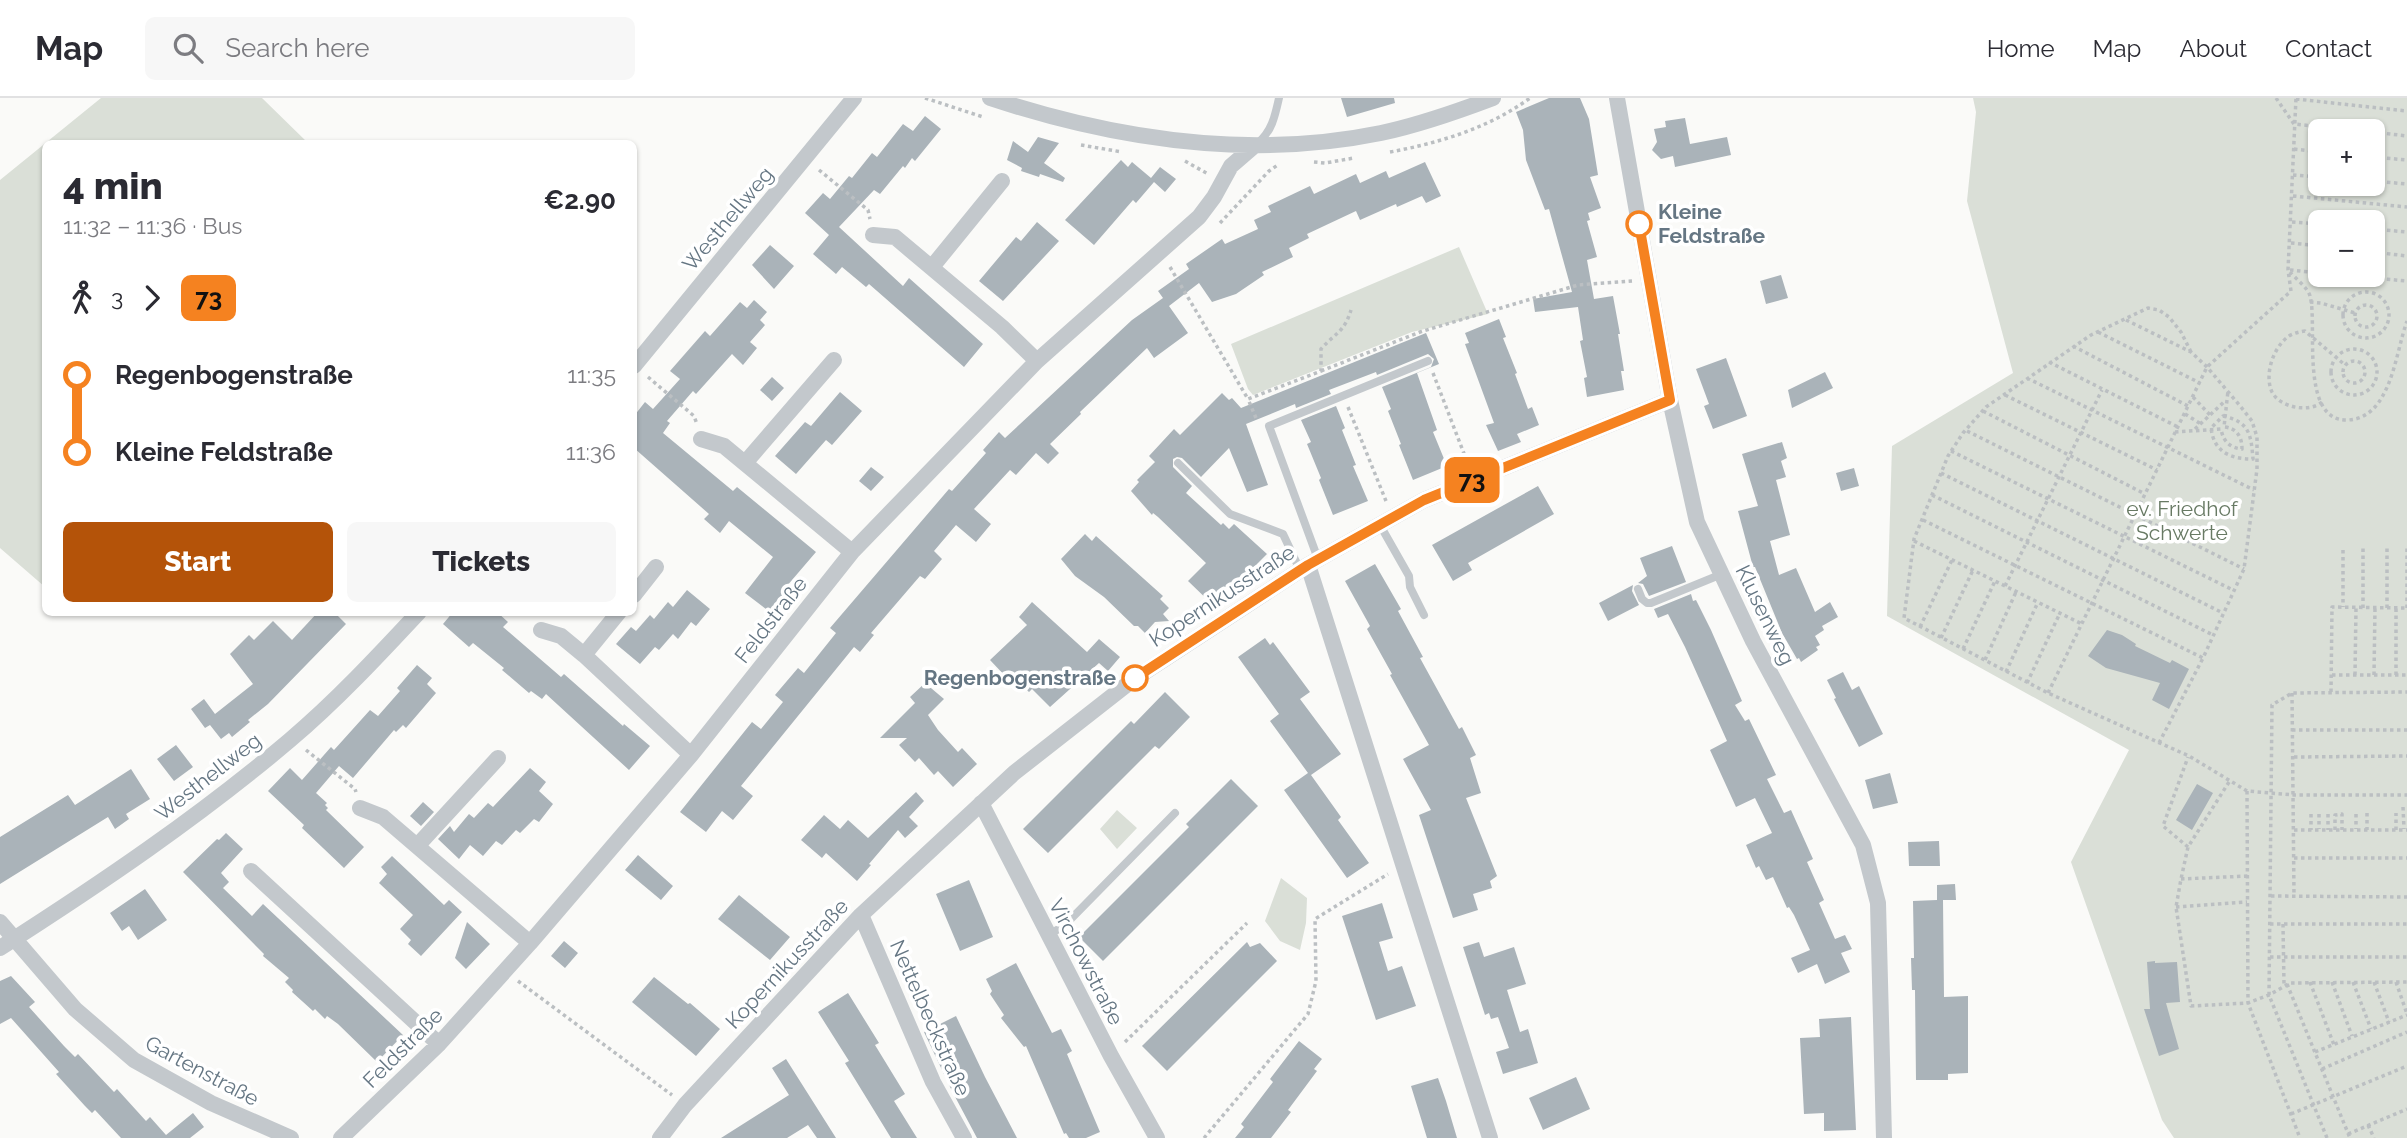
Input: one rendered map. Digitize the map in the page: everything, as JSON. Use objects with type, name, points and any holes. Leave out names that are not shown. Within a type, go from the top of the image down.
[{"type":"street","name":"Westhellweg","points":[[637,362],[854,98]]},
{"type":"street","points":[[990,98],[1124,134],[1253,147],[1316,143],[1381,133],[1441,117],[1493,98]]},
{"type":"street","name":"Klusenweg","points":[[1617,98],[1670,400],[1697,522],[1753,641],[1863,845],[1878,903],[1884,1138]]},
{"type":"street","name":"Feldstraße","points":[[341,1138],[439,1044],[530,943],[691,755],[852,552],[1037,361],[1199,216],[1214,197],[1231,166],[1253,147]]},
{"type":"street","points":[[932,267],[1002,181]]},
{"type":"street","points":[[873,235],[895,237],[1002,327],[1037,361]]},
{"type":"street","points":[[746,463],[834,360]]},
{"type":"street","name":"Kopernikusstraße","points":[[660,1138],[685,1105],[861,915],[1014,773],[1133,679],[1308,565],[1424,500],[1670,400]]},
{"type":"street","points":[[701,439],[724,446],[852,552]]},
{"type":"street","points":[[1308,565],[1490,1138]]},
{"type":"street","points":[[637,591],[656,567]]},
{"type":"street","name":"Westhellweg","points":[[0,948],[191,819],[292,738],[383,651],[415,616]]},
{"type":"street","points":[[584,655],[616,616]]},
{"type":"street","points":[[541,630],[561,636],[584,655],[691,755]]},
{"type":"street","points":[[418,845],[498,758]]},
{"type":"street","name":"Virchowstraße","points":[[981,803],[1111,1056],[1157,1138]]},
{"type":"street","points":[[360,808],[383,817],[530,943]]},
{"type":"street","points":[[251,871],[439,1044]]},
{"type":"street","name":"Nettelbeckstraße","points":[[861,915],[933,1082],[964,1138]]},
{"type":"street","name":"Gartenstraße","points":[[0,922],[75,1009],[134,1060],[211,1103],[291,1138]]},
{"type":"lane","points":[[1253,147],[1265,137],[1273,124],[1279,98]]},
{"type":"lane","points":[[1308,565],[1269,426],[1428,361]]},
{"type":"lane","points":[[1178,463],[1230,513],[1283,534],[1308,565]]},
{"type":"lane","points":[[1387,521],[1409,576],[1410,587],[1424,615]]},
{"type":"lane","points":[[1638,589],[1647,604],[1722,574]]},
{"type":"lane","points":[[1048,935],[1064,926],[1175,813]]},
{"type":"path","points":[[1388,152],[1438,142],[1501,118],[1530,98]]},
{"type":"path","points":[[2276,98],[2294,124],[2308,125]]},
{"type":"path","points":[[2048,694],[2207,367],[2291,290],[2288,270],[2296,99],[2407,111]]},
{"type":"path","points":[[2385,133],[2407,136]]},
{"type":"path","points":[[2294,149],[2308,151]]},
{"type":"path","points":[[1309,162],[1325,163],[1363,156]]},
{"type":"path","points":[[2385,158],[2407,160]]},
{"type":"path","points":[[805,159],[868,210],[873,235]]},
{"type":"path","points":[[1217,225],[1269,171],[1286,161]]},
{"type":"path","points":[[2293,174],[2308,176]]},
{"type":"path","points":[[2385,182],[2407,184]]},
{"type":"path","points":[[2293,196],[2407,207]]},
{"type":"path","points":[[2292,222],[2308,223]]},
{"type":"path","points":[[2385,230],[2407,232]]},
{"type":"path","points":[[2290,243],[2308,245]]},
{"type":"path","points":[[1160,251],[1248,399],[1258,423],[1269,426]]},
{"type":"path","points":[[2385,253],[2407,256]]},
{"type":"path","points":[[2288,270],[2308,272]]},
{"type":"path","points":[[2288,270],[2310,295],[2312,373],[2322,402],[2330,415],[2339,420],[2356,419],[2373,411],[2384,397],[2407,321]]},
{"type":"path","points":[[2385,279],[2407,281]]},
{"type":"path","points":[[1248,399],[1420,331],[1578,285],[1648,280]]},
{"type":"path","points":[[2364,293],[2375,294],[2389,310],[2388,323],[2377,335],[2359,337],[2347,327],[2344,310],[2352,297],[2364,293]]},
{"type":"path","points":[[2310,302],[2355,313]]},
{"type":"path","points":[[2370,305],[2377,311],[2376,320],[2371,326],[2361,325],[2355,313],[2359,307],[2370,305]]},
{"type":"path","points":[[2191,352],[2181,332],[2159,310],[2148,308],[2073,346],[1983,411],[1951,451],[1922,519],[1914,541],[1905,618],[2048,694],[2189,756],[2247,791],[2294,795],[2407,795]]},
{"type":"path","points":[[1321,371],[1321,349],[1328,340],[1341,332],[1351,310]]},
{"type":"path","points":[[2124,319],[2191,352],[2252,421],[2257,438],[2257,469],[2244,569],[2203,658],[2159,743]]},
{"type":"path","points":[[2098,331],[2200,383]]},
{"type":"path","points":[[2322,402],[2317,407],[2309,408],[2289,404],[2275,396],[2270,383],[2272,361],[2284,340],[2295,332],[2305,331],[2345,365]]},
{"type":"path","points":[[2073,346],[2188,405]]},
{"type":"path","points":[[2350,349],[2361,349],[2374,359],[2376,380],[2371,388],[2365,393],[2355,395],[2341,391],[2332,376],[2336,358],[2350,349]]},
{"type":"path","points":[[1428,361],[1474,479]]},
{"type":"path","points":[[2352,361],[2362,363],[2366,370],[2363,380],[2357,384],[2349,382],[2343,374],[2345,365],[2352,361]]},
{"type":"path","points":[[2049,362],[2178,427]]},
{"type":"path","points":[[637,368],[695,416],[701,439]]},
{"type":"path","points":[[2027,378],[2254,491]]},
{"type":"path","points":[[2005,586],[2102,390]]},
{"type":"path","points":[[2175,432],[2211,430],[2223,428],[2230,427],[2238,434],[2242,449],[2227,443],[2223,428],[2228,391]]},
{"type":"path","points":[[2004,394],[2157,470]]},
{"type":"path","points":[[1344,396],[1387,521]]},
{"type":"path","points":[[2193,397],[2210,415]]},
{"type":"path","points":[[2194,431],[2227,400]]},
{"type":"path","points":[[1983,411],[2145,494]]},
{"type":"path","points":[[2185,413],[2201,424]]},
{"type":"path","points":[[2211,430],[2216,445],[2227,455],[2253,459],[2248,429],[2225,416]]},
{"type":"path","points":[[2211,430],[2225,416]]},
{"type":"path","points":[[1966,430],[2244,569]]},
{"type":"path","points":[[1951,451],[2234,590]]},
{"type":"path","points":[[1941,472],[2223,612]]},
{"type":"path","points":[[1932,495],[2213,635]]},
{"type":"path","points":[[1922,519],[2203,658]]},
{"type":"path","points":[[1914,541],[2082,624]]},
{"type":"path","points":[[2363,608],[2364,548]]},
{"type":"path","points":[[2387,548],[2387,608]]},
{"type":"path","points":[[2331,692],[2332,607],[2407,608],[2407,548]]},
{"type":"path","points":[[2343,550],[2343,607]]},
{"type":"path","points":[[1920,627],[1952,560]]},
{"type":"path","points":[[1941,638],[1973,570]]},
{"type":"path","points":[[1963,649],[1995,581]]},
{"type":"path","points":[[1985,660],[2017,592]]},
{"type":"path","points":[[2006,672],[2038,603]]},
{"type":"path","points":[[2355,675],[2356,608]]},
{"type":"path","points":[[2374,675],[2375,608]]},
{"type":"path","points":[[2396,608],[2396,675]]},
{"type":"path","points":[[2027,683],[2060,613]]},
{"type":"path","points":[[2331,675],[2407,675]]},
{"type":"path","points":[[2327,1138],[2270,995],[2272,705],[2292,693],[2407,692]]},
{"type":"path","points":[[2292,693],[2294,896]]},
{"type":"path","points":[[2292,730],[2407,730]]},
{"type":"path","points":[[292,738],[355,789],[360,808]]},
{"type":"path","points":[[2188,847],[2163,826],[2189,756]]},
{"type":"path","points":[[2293,757],[2407,757]]},
{"type":"path","points":[[2230,781],[2188,847],[2176,907],[2191,1006],[2248,1003],[2270,995],[2285,984],[2407,982]]},
{"type":"path","points":[[2247,791],[2248,1003],[2300,1138]]},
{"type":"path","points":[[2294,830],[2405,830],[2403,807]]},
{"type":"path","points":[[2335,830],[2335,815],[2338,813],[2342,814],[2342,830]]},
{"type":"path","points":[[2367,813],[2367,830]]},
{"type":"path","points":[[2396,813],[2396,830]]},
{"type":"path","points":[[2311,814],[2311,830]]},
{"type":"path","points":[[2319,814],[2319,830]]},
{"type":"path","points":[[2328,814],[2328,830]]},
{"type":"path","points":[[2356,814],[2356,830]]},
{"type":"path","points":[[2294,858],[2407,858]]},
{"type":"path","points":[[1204,1138],[1308,1014],[1316,981],[1315,919],[1403,865]]},
{"type":"path","points":[[2181,879],[2248,876]]},
{"type":"path","points":[[2271,896],[2407,897]]},
{"type":"path","points":[[2176,907],[2248,902]]},
{"type":"path","points":[[1111,1056],[1248,923]]},
{"type":"path","points":[[2270,924],[2407,924]]},
{"type":"path","points":[[2283,924],[2285,984],[2349,1136],[2407,1109]]},
{"type":"path","points":[[2270,957],[2407,957]]},
{"type":"path","points":[[506,970],[527,989],[621,1055],[685,1105]]},
{"type":"path","points":[[2310,982],[2334,1045]]},
{"type":"path","points":[[2332,982],[2353,1037]]},
{"type":"path","points":[[2353,982],[2371,1030]]},
{"type":"path","points":[[2374,982],[2389,1022]]},
{"type":"path","points":[[2315,1052],[2407,1015],[2396,982]]},
{"type":"path","points":[[2322,1069],[2407,1032]]},
{"type":"path","points":[[2291,1114],[2407,1066]]},
{"type":"path","points":[[2368,1125],[2374,1138]]},
{"type":"green space","points":[[101,98],[262,98],[305,140],[49,140]]},
{"type":"green space","name":"ev. Friedhof Schwerte","points":[[1973,98],[2407,98],[2407,1138],[2174,1138],[2162,1120],[2071,862],[2129,750],[1887,616],[1892,446],[2013,373],[1967,201],[1976,112]]},
{"type":"green space","points":[[42,146],[42,584],[0,548],[0,180]]},
{"type":"green space","points":[[1459,247],[1488,314],[1412,332],[1253,395],[1248,389],[1231,344]]},
{"type":"green space","points":[[1117,810],[1137,828],[1117,849],[1100,829]]},
{"type":"green space","points":[[1281,878],[1307,898],[1306,923],[1300,950],[1280,941],[1265,921]]},
{"type":"building","points":[[1341,98],[1394,98],[1395,103],[1347,117]]},
{"type":"building","points":[[1549,98],[1580,98],[1589,119],[1598,175],[1590,177],[1601,208],[1588,213],[1590,220],[1587,221],[1597,257],[1587,260],[1594,299],[1613,296],[1620,334],[1624,390],[1587,397],[1578,307],[1535,312],[1533,299],[1572,292],[1549,209],[1545,210],[1526,160],[1523,130],[1516,112]]},
{"type":"building","points":[[925,116],[941,129],[915,161],[912,158],[905,168],[903,166],[880,194],[874,190],[839,227],[903,286],[909,278],[983,344],[964,367],[869,284],[866,287],[842,267],[836,274],[813,254],[829,235],[805,213],[823,193],[830,199],[872,153],[877,157],[903,124],[913,131]]},
{"type":"building","points":[[1685,118],[1690,144],[1727,137],[1731,155],[1675,167],[1673,156],[1661,159],[1652,150],[1657,142],[1654,129],[1666,127],[1665,121]]},
{"type":"building","points":[[1038,137],[1059,143],[1044,163],[1065,178],[1063,182],[1021,171],[1022,168],[1007,160],[1013,141],[1028,152]]},
{"type":"building","points":[[1121,160],[1128,167],[1132,162],[1151,178],[1160,167],[1176,179],[1165,192],[1154,182],[1136,203],[1133,200],[1094,245],[1065,220]]},
{"type":"building","points":[[1425,162],[1441,196],[1426,203],[1422,196],[1360,220],[1356,211],[1307,234],[1309,238],[1289,248],[1293,257],[1262,272],[1264,275],[1236,294],[1212,302],[1199,283],[1169,306],[1188,333],[1154,358],[1147,348],[1050,444],[1059,453],[1048,464],[1036,453],[1016,475],[1010,470],[974,509],[991,524],[976,542],[956,525],[934,551],[942,559],[925,579],[920,576],[871,633],[874,635],[860,652],[854,647],[741,786],[753,796],[733,820],[722,811],[706,832],[680,812],[752,722],[761,729],[783,702],[775,695],[798,668],[804,673],[836,633],[830,628],[949,489],[952,491],[986,453],[983,450],[999,432],[1005,438],[1132,320],[1163,298],[1158,291],[1189,269],[1186,264],[1222,239],[1225,244],[1258,229],[1254,220],[1271,212],[1268,206],[1310,186],[1314,194],[1356,174],[1360,183],[1386,171],[1389,178]]},
{"type":"building","points":[[1037,222],[1059,241],[1003,301],[979,281],[1016,237],[1021,241]]},
{"type":"building","points":[[770,245],[794,266],[774,289],[752,265]]},
{"type":"building","points":[[1781,275],[1788,298],[1766,304],[1760,281]]},
{"type":"building","points":[[754,300],[767,312],[760,320],[765,325],[750,342],[757,348],[743,365],[732,354],[696,394],[693,391],[667,421],[670,423],[663,433],[733,491],[737,487],[816,552],[786,587],[789,590],[771,613],[745,593],[773,557],[729,521],[720,533],[704,519],[709,514],[637,451],[637,412],[645,402],[653,409],[680,379],[670,371],[705,331],[710,336],[740,302],[747,308]]},
{"type":"building","points":[[1499,319],[1528,409],[1532,407],[1539,425],[1517,434],[1521,442],[1498,451],[1486,425],[1494,423],[1465,344],[1469,343],[1465,333]]},
{"type":"building","points":[[1426,333],[1439,364],[1417,373],[1437,430],[1433,432],[1447,466],[1413,480],[1399,445],[1401,444],[1388,411],[1391,409],[1382,387],[1431,367],[1434,359],[1428,354],[1377,375],[1376,372],[1329,390],[1331,394],[1296,408],[1295,404],[1246,424],[1268,485],[1247,492],[1229,448],[1201,477],[1182,458],[1173,459],[1173,467],[1192,486],[1186,493],[1221,525],[1223,523],[1229,529],[1234,524],[1267,554],[1227,594],[1230,597],[1215,607],[1188,581],[1206,563],[1158,517],[1153,513],[1152,515],[1131,491],[1139,482],[1137,480],[1155,462],[1149,456],[1174,429],[1180,435],[1222,393],[1229,400],[1232,398],[1241,408]]},
{"type":"building","points":[[1726,358],[1747,416],[1713,429],[1704,406],[1709,404],[1696,369]]},
{"type":"building","points":[[1825,372],[1833,388],[1792,408],[1788,390]]},
{"type":"building","points":[[772,377],[784,388],[772,401],[760,390]]},
{"type":"building","points":[[840,392],[862,411],[832,445],[826,440],[796,474],[775,456],[805,422],[811,426]]},
{"type":"building","points":[[1336,406],[1356,465],[1353,466],[1368,501],[1333,515],[1307,444],[1311,442],[1301,420]]},
{"type":"building","points":[[1782,442],[1787,458],[1781,461],[1786,477],[1776,480],[1790,535],[1770,541],[1779,575],[1796,568],[1815,612],[1830,602],[1838,617],[1822,626],[1824,630],[1815,636],[1820,645],[1816,647],[1818,650],[1801,662],[1782,633],[1753,567],[1738,511],[1758,506],[1742,454]]},
{"type":"building","points":[[871,467],[884,477],[871,491],[859,481]]},
{"type":"building","points":[[1854,468],[1859,486],[1841,491],[1836,473]]},
{"type":"building","points":[[1538,486],[1554,514],[1468,563],[1472,570],[1453,581],[1432,545]]},
{"type":"building","points":[[1085,534],[1092,541],[1096,536],[1163,596],[1160,599],[1169,608],[1163,614],[1169,621],[1155,622],[1145,633],[1075,576],[1061,559]]},
{"type":"building","points":[[1672,546],[1686,582],[1649,596],[1643,584],[1638,583],[1647,576],[1640,558]]},
{"type":"building","points":[[1375,564],[1401,609],[1398,611],[1423,657],[1420,658],[1476,755],[1470,758],[1481,793],[1466,798],[1497,876],[1490,881],[1492,888],[1473,894],[1478,910],[1453,918],[1419,815],[1431,810],[1403,759],[1429,745],[1390,675],[1392,674],[1367,629],[1370,626],[1345,581]]},
{"type":"building","points":[[1633,585],[1632,591],[1639,605],[1608,621],[1599,603]]},
{"type":"building","points":[[687,590],[710,609],[696,626],[691,622],[678,639],[673,634],[659,650],[655,647],[640,664],[616,644],[631,627],[636,631],[650,615],[654,619],[668,602],[673,607]]},
{"type":"building","points":[[1691,594],[1711,630],[1742,701],[1735,705],[1745,721],[1749,719],[1776,775],[1767,779],[1784,813],[1791,810],[1813,859],[1807,862],[1824,900],[1819,903],[1835,939],[1845,935],[1852,949],[1841,953],[1850,972],[1825,984],[1817,964],[1798,973],[1791,958],[1810,950],[1773,877],[1766,880],[1759,866],[1756,868],[1746,845],[1772,833],[1755,798],[1736,807],[1710,750],[1727,741],[1668,614],[1658,618],[1654,609]]},
{"type":"building","points":[[1032,602],[1087,652],[1099,639],[1120,657],[1108,671],[1099,663],[1050,707],[1032,689],[1029,692],[1011,674],[1007,678],[990,660],[1027,625],[1019,617]]},
{"type":"building","points":[[314,616],[338,616],[346,624],[232,737],[229,733],[221,739],[210,725],[205,728],[191,709],[204,699],[215,714],[253,684],[230,654],[249,635],[254,640],[273,621],[292,640]]},
{"type":"building","points":[[450,616],[501,616],[508,622],[503,627],[561,677],[564,674],[650,746],[629,770],[546,694],[542,699],[531,691],[529,693],[473,643],[469,647],[443,624]]},
{"type":"building","points":[[2107,630],[2122,635],[2136,644],[2135,646],[2170,663],[2172,660],[2189,669],[2169,709],[2152,700],[2160,683],[2106,668],[2088,656]]},
{"type":"building","points":[[1265,638],[1270,645],[1273,642],[1310,692],[1300,699],[1341,754],[1311,775],[1341,817],[1338,820],[1369,863],[1347,878],[1284,790],[1308,773],[1270,721],[1279,714],[1238,657]]},
{"type":"building","points":[[417,665],[432,678],[427,684],[436,693],[406,728],[403,725],[396,732],[394,730],[353,778],[339,766],[316,793],[327,803],[326,810],[364,847],[344,868],[268,791],[290,768],[302,780],[331,747],[334,750],[370,710],[378,716],[400,691],[397,688]]},
{"type":"building","points":[[1843,672],[1852,690],[1859,686],[1883,734],[1859,747],[1827,680]]},
{"type":"building","points":[[925,683],[944,699],[928,715],[958,752],[962,748],[977,764],[953,787],[938,771],[934,775],[919,758],[915,762],[899,745],[907,738],[880,738],[915,703],[910,697]]},
{"type":"building","points":[[1165,692],[1190,717],[1159,749],[1155,746],[1048,853],[1023,829],[1131,721],[1134,724]]},
{"type":"building","points":[[176,745],[193,767],[174,781],[157,759]]},
{"type":"building","points":[[530,768],[546,782],[539,791],[553,804],[539,822],[534,819],[520,833],[516,830],[502,845],[496,841],[483,856],[470,845],[459,859],[438,839],[450,826],[454,832],[469,814],[474,818],[488,803],[493,807]]},
{"type":"building","points":[[131,769],[150,799],[126,814],[129,819],[115,829],[108,817],[0,884],[0,837],[68,795],[75,805]]},
{"type":"building","points":[[1890,773],[1898,803],[1873,809],[1865,780]]},
{"type":"building","points":[[1231,779],[1258,806],[1103,961],[1079,937],[1189,827],[1186,824]]},
{"type":"building","points":[[2197,784],[2213,793],[2192,830],[2176,820]]},
{"type":"building","points":[[916,792],[924,801],[909,817],[918,826],[905,838],[898,830],[857,881],[826,853],[822,858],[801,840],[824,815],[840,829],[848,820],[868,838]]},
{"type":"building","points":[[423,802],[434,812],[421,826],[410,816]]},
{"type":"building","points":[[226,833],[243,849],[221,873],[229,882],[223,888],[252,916],[263,904],[403,1035],[377,1062],[338,1024],[327,1016],[325,1019],[315,1009],[313,1011],[292,992],[285,982],[289,978],[263,956],[264,954],[183,872]]},
{"type":"building","points":[[1939,841],[1940,866],[1909,866],[1908,842]]},
{"type":"building","points":[[638,855],[673,886],[661,900],[625,870]]},
{"type":"building","points":[[392,856],[444,905],[449,900],[462,912],[421,956],[408,944],[411,940],[400,929],[413,915],[379,883],[387,874],[381,867]]},
{"type":"building","points":[[969,880],[993,937],[960,951],[936,894]]},
{"type":"building","points":[[1955,884],[1956,900],[1943,900],[1944,997],[1968,996],[1968,1073],[1948,1074],[1948,1080],[1916,1080],[1915,990],[1912,990],[1911,958],[1914,958],[1913,901],[1937,900],[1937,885]]},
{"type":"building","points":[[145,889],[167,920],[138,940],[129,926],[122,931],[110,913]]},
{"type":"building","points":[[739,895],[790,937],[770,960],[718,919]]},
{"type":"building","points":[[1382,903],[1393,938],[1379,942],[1388,971],[1402,966],[1416,1006],[1376,1020],[1342,916]]},
{"type":"building","points":[[467,922],[490,944],[466,969],[455,958]]},
{"type":"building","points":[[564,941],[578,953],[565,968],[551,956]]},
{"type":"building","points":[[1247,942],[1250,947],[1260,943],[1277,961],[1167,1071],[1142,1046]]},
{"type":"building","points":[[1479,942],[1484,957],[1514,947],[1526,984],[1507,990],[1520,1032],[1528,1029],[1538,1063],[1503,1074],[1496,1052],[1509,1048],[1498,1017],[1491,1019],[1489,1013],[1485,1015],[1463,947]]},
{"type":"building","points":[[2147,962],[2177,962],[2180,1002],[2166,1003],[2179,1049],[2159,1056],[2144,1009],[2150,1009]]},
{"type":"building","points":[[1016,963],[1052,1033],[1061,1029],[1072,1051],[1067,1054],[1100,1132],[1086,1138],[1069,1138],[1064,1134],[1026,1046],[1024,1047],[1001,1018],[1004,1015],[990,994],[992,991],[986,979]]},
{"type":"building","points":[[11,976],[35,1002],[29,1007],[64,1046],[75,1057],[78,1054],[114,1092],[117,1089],[146,1121],[150,1117],[166,1135],[193,1113],[204,1127],[190,1138],[121,1138],[95,1110],[92,1113],[85,1106],[11,1018],[0,1024],[0,981]]},
{"type":"building","points":[[654,977],[720,1029],[696,1056],[632,1002]]},
{"type":"building","points":[[848,993],[879,1043],[875,1045],[905,1094],[894,1101],[917,1138],[891,1138],[845,1063],[849,1061],[818,1012]]},
{"type":"building","points":[[956,1016],[1017,1138],[977,1138],[952,1091],[924,1032]]},
{"type":"building","points":[[1851,1017],[1856,1130],[1824,1131],[1824,1113],[1804,1114],[1800,1038],[1820,1037],[1819,1019]]},
{"type":"building","points":[[1299,1041],[1322,1059],[1314,1069],[1317,1071],[1288,1110],[1291,1112],[1271,1138],[1235,1138],[1244,1127],[1241,1124],[1273,1082],[1270,1079]]},
{"type":"building","points":[[786,1059],[836,1138],[817,1138],[808,1125],[787,1138],[721,1138],[789,1095],[772,1068]]},
{"type":"building","points":[[1576,1077],[1590,1109],[1543,1130],[1529,1098]]},
{"type":"building","points":[[1438,1078],[1457,1138],[1427,1138],[1411,1086]]},
{"type":"bus line","name":"73","points":[[1135,678],[1308,565],[1424,500],[1670,400],[1639,224]]},
{"type":"place","name":"Kleine Feldstraße","points":[[1639,224]]},
{"type":"place","name":"Regenbogenstraße","points":[[1135,678]]}]
